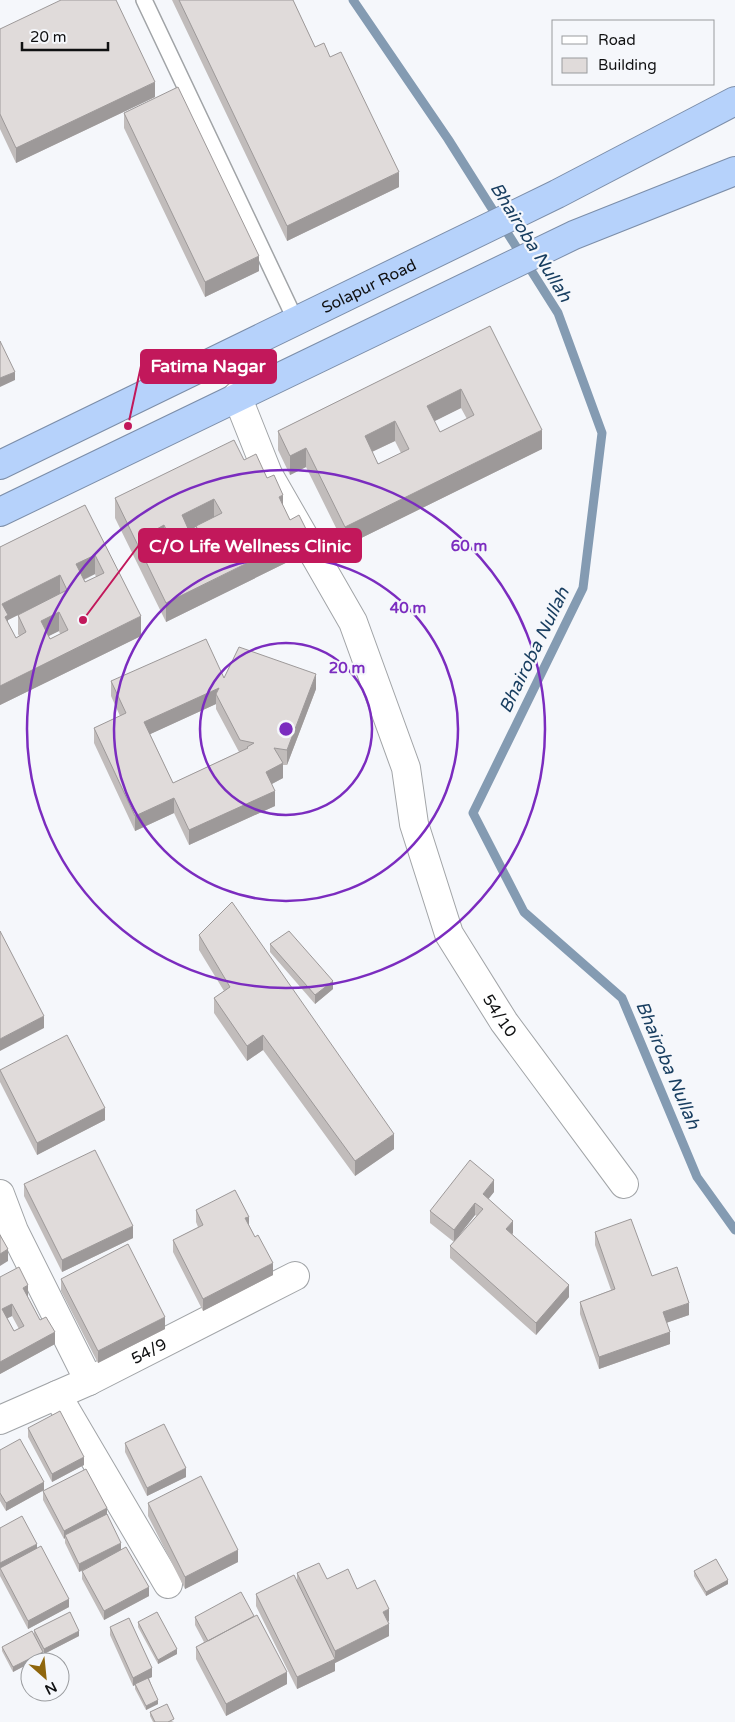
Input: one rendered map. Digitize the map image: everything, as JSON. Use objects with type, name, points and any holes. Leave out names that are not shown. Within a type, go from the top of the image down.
[{"type":"highway","name":"Solapur Road","points":[[0,465],[556,194],[735,101]]},
{"type":"highway","points":[[0,512],[574,235],[735,170]]},
{"type":"street","name":"54/10","points":[[237,396],[268,474],[353,622],[406,768],[414,824],[449,934],[504,1022],[624,1184]]},
{"type":"street","points":[[0,1194],[14,1231],[89,1381]]},
{"type":"street","name":"54/9","points":[[0,1420],[89,1381],[295,1276]]},
{"type":"street","points":[[57,1395],[168,1584]]},
{"type":"lane","points":[[144,0],[296,321]]},
{"type":"building","points":[[61,0],[116,0],[155,82],[16,148],[0,114],[0,29]]},
{"type":"building","points":[[179,0],[293,0],[315,47],[324,43],[330,57],[341,52],[399,172],[287,226]]},
{"type":"building","points":[[178,87],[259,256],[205,282],[124,113]]},
{"type":"building","points":[[490,326],[542,430],[345,527],[306,448],[290,456],[278,431]],"holes":[[[461,389],[474,415],[440,432],[427,406]],[[395,421],[409,449],[378,464],[365,436]]]},
{"type":"building","points":[[0,341],[15,372],[0,378]]},
{"type":"building","points":[[234,440],[244,460],[256,454],[267,478],[274,475],[283,495],[279,497],[290,520],[299,515],[308,533],[166,603],[115,498]],"holes":[[[214,499],[222,513],[196,526],[206,547],[198,551],[182,515]],[[164,525],[170,538],[162,543],[155,530]],[[228,534],[235,547],[221,554],[214,540]]]},
{"type":"building","points":[[85,505],[141,616],[0,686],[0,547]],"holes":[[[95,555],[104,573],[85,582],[76,564]],[[60,575],[67,590],[18,615],[26,632],[16,638],[5,617],[8,615],[2,604]],[[59,612],[68,630],[50,639],[41,621]]]},
{"type":"building","points":[[206,639],[224,678],[239,647],[316,674],[287,750],[274,748],[283,763],[266,772],[275,791],[189,830],[174,798],[135,816],[94,728],[126,713],[111,681]],"holes":[[[219,688],[216,694],[240,740],[254,743],[248,748],[173,783],[144,722]]]},
{"type":"building","points":[[232,902],[394,1134],[355,1161],[263,1035],[247,1046],[214,998],[230,987],[199,935]]},
{"type":"building","points":[[0,931],[44,1016],[0,1039]]},
{"type":"building","points":[[289,931],[333,981],[315,995],[270,944]]},
{"type":"building","points":[[67,1035],[105,1108],[37,1143],[0,1070]]},
{"type":"building","points":[[95,1150],[133,1226],[62,1260],[24,1184]]},
{"type":"building","points":[[470,1160],[494,1180],[483,1194],[513,1221],[506,1229],[569,1285],[536,1323],[450,1246],[483,1209],[475,1203],[454,1230],[430,1211]]},
{"type":"building","points":[[235,1190],[249,1217],[245,1218],[255,1237],[258,1235],[273,1263],[203,1299],[173,1240],[203,1225],[196,1210]]},
{"type":"building","points":[[631,1219],[652,1276],[677,1267],[689,1303],[663,1312],[670,1332],[599,1357],[580,1302],[615,1289],[595,1232]]},
{"type":"building","points":[[0,1235],[8,1249],[0,1254]]},
{"type":"building","points":[[128,1244],[165,1317],[98,1351],[61,1279]]},
{"type":"building","points":[[19,1267],[28,1285],[23,1288],[40,1320],[46,1317],[55,1332],[0,1362],[0,1277]],"holes":[[[12,1304],[24,1326],[14,1331],[2,1309]]]},
{"type":"building","points":[[60,1411],[84,1457],[52,1474],[28,1428]]},
{"type":"building","points":[[164,1424],[186,1468],[147,1488],[125,1443]]},
{"type":"building","points":[[20,1439],[44,1482],[6,1503],[0,1493],[0,1450]]},
{"type":"building","points":[[86,1469],[107,1508],[64,1531],[43,1491]]},
{"type":"building","points":[[201,1476],[238,1550],[185,1577],[148,1503]]},
{"type":"building","points":[[107,1514],[121,1543],[79,1564],[65,1535]]},
{"type":"building","points":[[22,1516],[37,1544],[0,1563],[0,1528]]},
{"type":"building","points":[[41,1546],[69,1599],[28,1621],[0,1568]]},
{"type":"building","points":[[126,1547],[149,1587],[104,1611],[82,1571]]},
{"type":"building","points":[[716,1559],[728,1580],[706,1592],[694,1571]]},
{"type":"building","points":[[319,1563],[327,1579],[348,1569],[357,1589],[375,1580],[389,1609],[383,1612],[389,1624],[335,1651],[297,1573]]},
{"type":"building","points":[[294,1575],[335,1659],[297,1677],[256,1594]]},
{"type":"building","points":[[241,1592],[254,1616],[208,1641],[195,1617]]},
{"type":"building","points":[[70,1612],[79,1631],[44,1649],[34,1630]]},
{"type":"building","points":[[157,1612],[177,1649],[158,1660],[138,1622]]},
{"type":"building","points":[[257,1615],[287,1672],[226,1704],[196,1647]]},
{"type":"building","points":[[129,1618],[152,1668],[133,1678],[110,1627]]},
{"type":"building","points":[[32,1631],[43,1652],[20,1652],[20,1664],[13,1667],[2,1647]]},
{"type":"building","points":[[148,1678],[158,1700],[146,1706],[135,1684]]},
{"type":"building","points":[[167,1704],[174,1719],[168,1722],[155,1722],[150,1712]]},
{"type":"waterway","name":"Bhairoba Nullah","points":[[353,0],[448,139],[558,313],[602,433],[583,588],[473,813],[524,912],[622,998],[697,1177],[735,1230]]},
{"type":"place","name":"Fatima Nagar","points":[[128,426]]},
{"type":"place","name":"C/O Life Wellness Clinic","points":[[83,620]]}]
